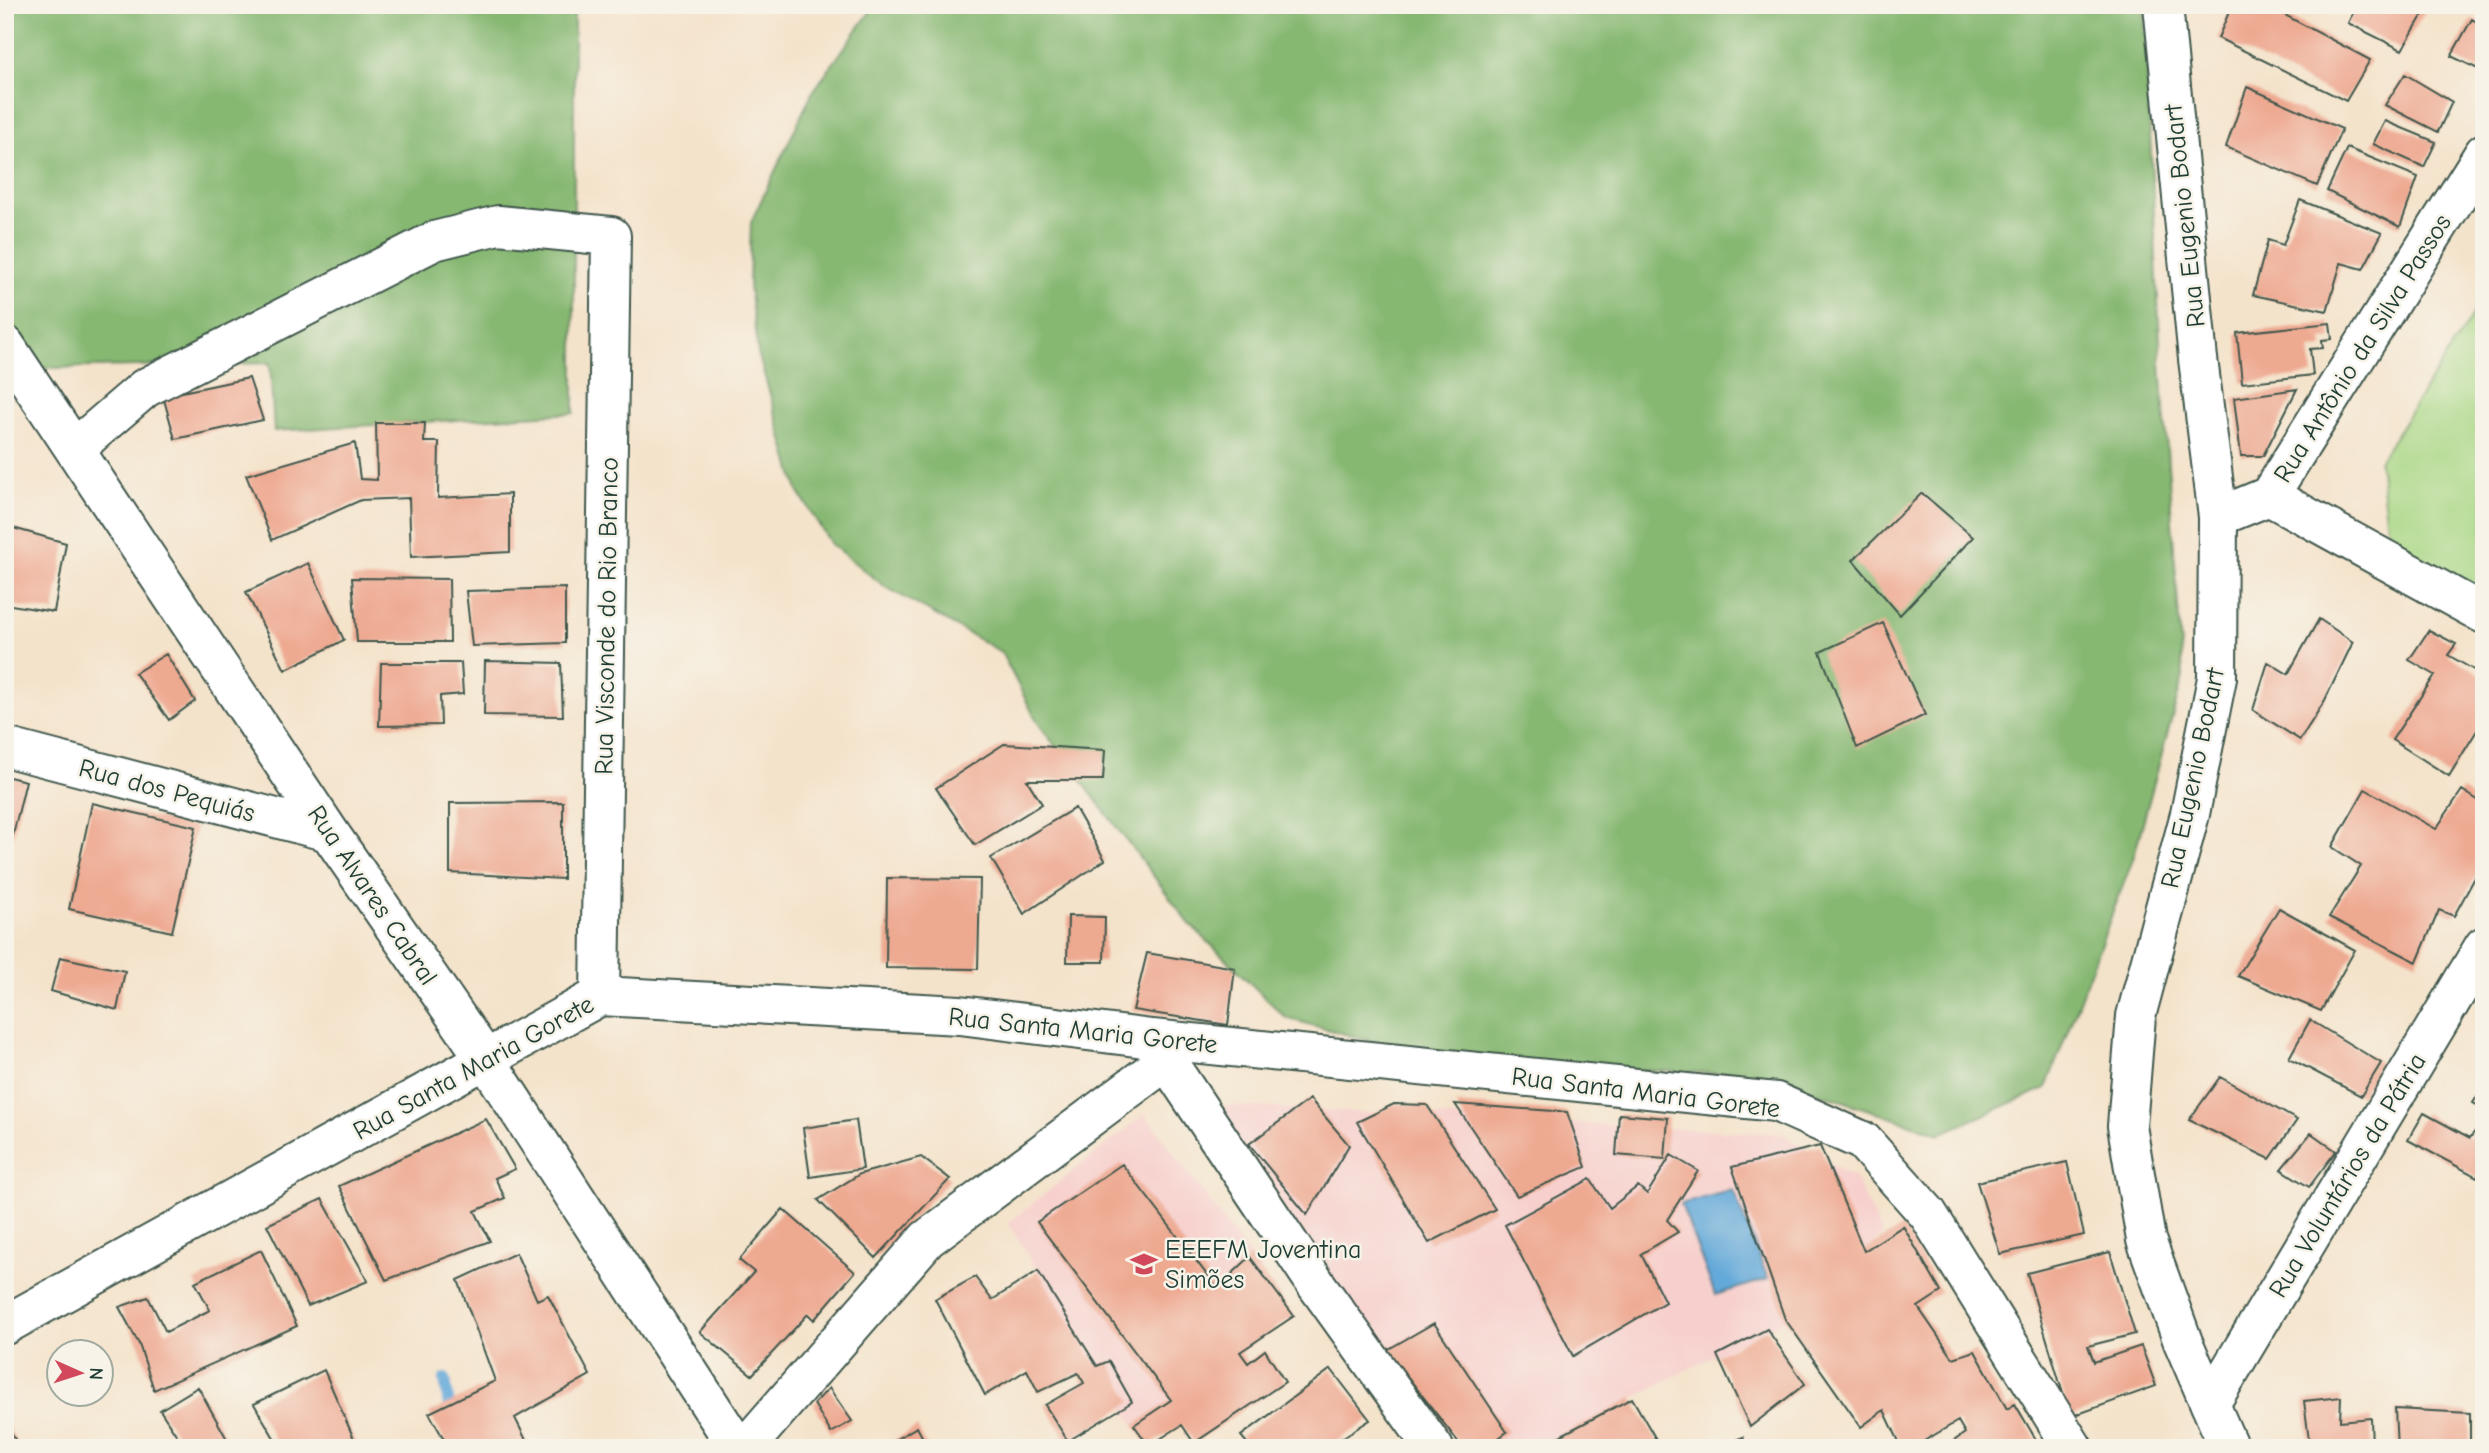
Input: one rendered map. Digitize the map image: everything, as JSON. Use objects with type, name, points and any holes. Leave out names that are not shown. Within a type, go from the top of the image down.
[{"type":"street","name":"Rua Eugenio Bodart","points":[[2163,5],[2198,359],[2218,517],[2217,678],[2190,814],[2136,1016],[2127,1126],[2146,1240],[2183,1342],[2229,1448]]},
{"type":"street","name":"Rua Antônio da Silva Passos","points":[[2218,517],[2269,496],[2484,153]]},
{"type":"street","name":"Rua Visconde do Rio Branco","points":[[78,451],[88,437],[145,388],[434,241],[498,225],[611,236],[600,996]]},
{"type":"street","name":"Rua Alvares Cabral","points":[[5,345],[329,832],[486,1060],[738,1448]]},
{"type":"street","points":[[2269,496],[2484,614]]},
{"type":"street","name":"Rua dos Pequiás","points":[[5,747],[329,832]]},
{"type":"street","name":"Rua Voluntários da Pátria","points":[[2210,1404],[2484,946]]},
{"type":"street","name":"Rua Santa Maria Gorete","points":[[5,1325],[600,996],[960,1015],[1159,1050],[1776,1102],[1863,1141],[1928,1214],[2073,1448]]},
{"type":"street","points":[[745,1448],[927,1239],[1159,1050],[1316,1284],[1434,1448]]},
{"type":"shaded area","points":[[1195,1104],[1782,1134],[1855,1178],[1883,1235],[1785,1319],[1537,1448],[1463,1448]]},
{"type":"shaded area","name":"EEEFM Joventina Simões","points":[[1145,1114],[1294,1316],[1134,1425],[1008,1223]]},
{"type":"green space","points":[[5,5],[574,5],[574,413],[274,431],[270,363],[5,369]]},
{"type":"green space","points":[[875,5],[2144,5],[2161,364],[2183,677],[2133,859],[2046,1088],[1940,1134],[1766,1075],[1453,1063],[1286,1018],[1189,923],[1038,723],[1001,652],[884,586],[831,544],[798,491],[758,353],[749,286],[751,222],[812,93]]},
{"type":"green space","points":[[2484,297],[2484,611],[2391,560],[2379,461]]},
{"type":"water","points":[[1733,1190],[1768,1279],[1715,1295],[1681,1204]]},
{"type":"building","points":[[2232,5],[2266,5],[2370,60],[2346,101],[2218,38]]},
{"type":"building","points":[[2357,5],[2415,5],[2425,11],[2402,50],[2348,23]]},
{"type":"building","points":[[2472,19],[2484,27],[2484,72],[2451,56]]},
{"type":"building","points":[[2405,74],[2452,102],[2438,132],[2385,105]]},
{"type":"building","points":[[2247,87],[2342,129],[2317,186],[2226,147]]},
{"type":"building","points":[[2385,121],[2436,142],[2424,167],[2373,144]]},
{"type":"building","points":[[2347,148],[2418,177],[2400,227],[2327,191]]},
{"type":"building","points":[[2300,200],[2382,233],[2363,269],[2341,263],[2327,311],[2253,295],[2268,240],[2283,245]]},
{"type":"building","points":[[2330,323],[2332,339],[2322,340],[2323,348],[2310,349],[2313,375],[2242,383],[2237,333]]},
{"type":"building","points":[[249,378],[263,420],[175,439],[163,396]]},
{"type":"building","points":[[2297,389],[2263,456],[2241,456],[2234,398]]},
{"type":"building","points":[[376,423],[425,423],[424,442],[439,442],[438,498],[510,494],[510,552],[411,557],[409,498],[361,500],[272,540],[246,475],[355,443],[360,479],[377,480]]},
{"type":"building","points":[[1922,493],[1973,537],[1900,615],[1853,560]]},
{"type":"building","points":[[6,526],[66,543],[54,612],[5,604]]},
{"type":"building","points":[[308,563],[344,640],[285,670],[246,592]]},
{"type":"building","points":[[352,578],[449,579],[450,642],[357,642]]},
{"type":"building","points":[[565,588],[565,643],[472,646],[466,591]]},
{"type":"building","points":[[2319,619],[2353,642],[2325,700],[2300,740],[2253,710],[2268,662],[2288,674]]},
{"type":"building","points":[[1883,623],[1925,715],[1857,748],[1820,652]]},
{"type":"building","points":[[2429,630],[2456,644],[2448,655],[2484,676],[2484,719],[2449,776],[2392,740],[2435,675],[2409,660]]},
{"type":"building","points":[[166,654],[195,701],[169,720],[135,673]]},
{"type":"building","points":[[485,661],[561,663],[563,716],[484,715]]},
{"type":"building","points":[[381,663],[461,663],[463,694],[440,696],[441,725],[379,726]]},
{"type":"building","points":[[1004,744],[1105,750],[1103,780],[1027,780],[1042,804],[975,845],[936,788]]},
{"type":"building","points":[[5,776],[26,781],[13,835],[5,834]]},
{"type":"building","points":[[2365,789],[2436,829],[2462,790],[2484,804],[2484,861],[2454,916],[2439,910],[2417,962],[2329,917],[2361,866],[2332,847]]},
{"type":"building","points":[[563,802],[563,879],[450,873],[450,803]]},
{"type":"building","points":[[92,803],[196,827],[172,932],[69,909]]},
{"type":"building","points":[[1075,808],[1105,860],[1024,914],[991,858]]},
{"type":"building","points":[[887,878],[980,879],[978,969],[886,968]]},
{"type":"building","points":[[2279,908],[2355,950],[2321,1011],[2238,976]]},
{"type":"building","points":[[1068,916],[1105,917],[1104,962],[1067,962]]},
{"type":"building","points":[[1147,953],[1235,968],[1228,1025],[1133,1010]]},
{"type":"building","points":[[60,957],[125,971],[117,1010],[51,991]]},
{"type":"building","points":[[2310,1020],[2381,1063],[2361,1096],[2289,1058]]},
{"type":"building","points":[[2220,1077],[2297,1120],[2270,1159],[2189,1120]]},
{"type":"building","points":[[2484,1086],[2484,1109],[2473,1103]]},
{"type":"building","points":[[1310,1099],[1349,1145],[1307,1215],[1249,1144]]},
{"type":"building","points":[[1394,1104],[1427,1105],[1495,1209],[1429,1243],[1357,1122]]},
{"type":"building","points":[[1455,1104],[1567,1112],[1586,1167],[1517,1196]]},
{"type":"building","points":[[2424,1113],[2470,1138],[2484,1119],[2484,1165],[2477,1177],[2408,1140]]},
{"type":"building","points":[[1619,1114],[1668,1118],[1665,1159],[1616,1155]]},
{"type":"building","points":[[486,1119],[515,1169],[495,1178],[505,1198],[475,1211],[490,1241],[386,1280],[339,1186]]},
{"type":"building","points":[[856,1120],[863,1169],[810,1177],[803,1128]]},
{"type":"building","points":[[2311,1133],[2336,1151],[2309,1187],[2281,1169]]},
{"type":"building","points":[[1820,1146],[1864,1251],[1903,1226],[1941,1292],[1918,1307],[1953,1358],[1975,1351],[2007,1409],[2015,1404],[2041,1448],[1944,1448],[1965,1433],[1958,1421],[1912,1448],[1902,1448],[1884,1410],[1861,1427],[1785,1319],[1732,1167]]},
{"type":"building","points":[[1671,1155],[1698,1171],[1667,1220],[1678,1232],[1641,1254],[1665,1302],[1573,1356],[1505,1225],[1590,1179],[1610,1208],[1638,1186],[1647,1194]]},
{"type":"building","points":[[921,1157],[950,1179],[876,1258],[818,1200],[860,1174]]},
{"type":"building","points":[[2067,1162],[2084,1235],[2000,1254],[1977,1182]]},
{"type":"building","points":[[1122,1164],[1217,1288],[1250,1257],[1294,1316],[1240,1352],[1248,1363],[1265,1350],[1285,1382],[1194,1443],[1182,1425],[1149,1446],[1134,1425],[1171,1400],[1037,1222]]},
{"type":"building","points":[[322,1199],[368,1281],[308,1306],[267,1225]]},
{"type":"building","points":[[783,1209],[855,1272],[814,1320],[808,1314],[752,1375],[700,1332],[754,1272],[739,1260]]},
{"type":"building","points":[[261,1250],[297,1326],[154,1390],[139,1344],[119,1307],[148,1297],[166,1332],[210,1310],[195,1282]]},
{"type":"building","points":[[2110,1252],[2135,1334],[2088,1346],[2094,1362],[2141,1346],[2156,1386],[2070,1417],[2027,1273]]},
{"type":"building","points":[[516,1253],[537,1300],[548,1295],[590,1375],[515,1418],[530,1448],[449,1448],[429,1413],[495,1381],[458,1280]]},
{"type":"building","points":[[1038,1271],[1097,1366],[1109,1361],[1132,1402],[1068,1441],[1045,1405],[1084,1383],[1078,1373],[1038,1392],[1027,1370],[985,1395],[935,1299],[975,1277],[992,1300]]},
{"type":"building","points":[[1434,1323],[1507,1432],[1485,1448],[1463,1448],[1387,1350]]},
{"type":"building","points":[[1767,1329],[1805,1384],[1750,1427],[1717,1355]]},
{"type":"building","points":[[1331,1369],[1370,1420],[1326,1448],[1251,1448],[1241,1436]]},
{"type":"building","points":[[324,1370],[358,1448],[280,1448],[254,1404]]},
{"type":"building","points":[[198,1387],[232,1448],[185,1448],[160,1410]]},
{"type":"building","points":[[829,1388],[852,1421],[831,1433],[814,1404]]},
{"type":"building","points":[[2341,1397],[2340,1421],[2371,1418],[2372,1448],[2310,1448],[2304,1401]]},
{"type":"building","points":[[1632,1398],[1661,1448],[1537,1448]]},
{"type":"building","points":[[2395,1409],[2470,1413],[2470,1448],[2397,1448]]},
{"type":"building","points":[[5,1419],[19,1448],[5,1448]]},
{"type":"building","points":[[917,1427],[928,1448],[881,1448]]},
{"type":"building","points":[[1743,1437],[1747,1448],[1715,1448]]},
{"type":"waterway","points":[[445,1379],[451,1420]]},
{"type":"place","name":"EEEFM Joventina Simões","points":[[1144,1264]]}]
